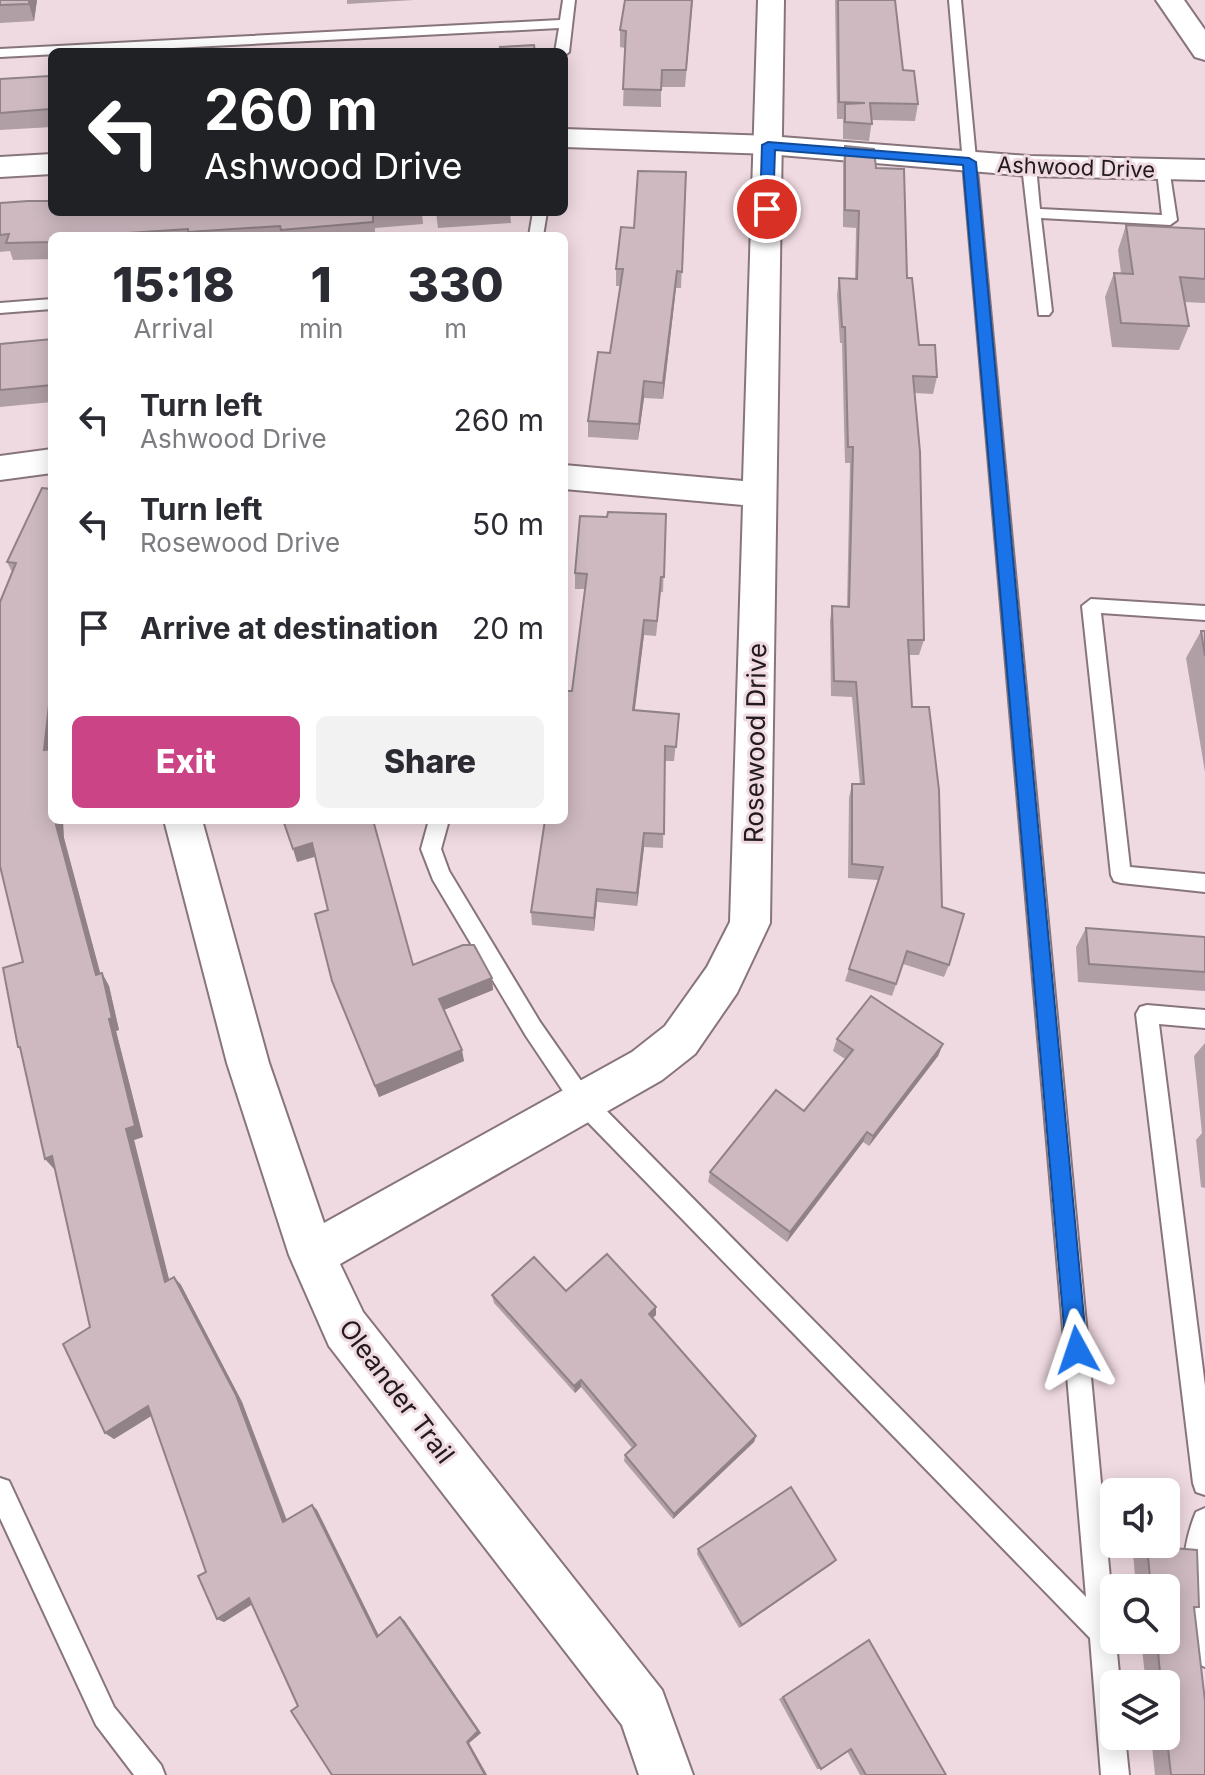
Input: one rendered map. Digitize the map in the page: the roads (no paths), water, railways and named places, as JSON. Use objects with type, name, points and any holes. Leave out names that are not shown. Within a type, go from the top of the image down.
[{"type":"street","name":"Rosewood Drive","points":[[312,1255],[647,1066],[680,1040],[722,980],[750,923],[771,0]]},
{"type":"street","points":[[1170,0],[1205,51]]},
{"type":"street","name":"Ashwood Drive","points":[[568,138],[768,145],[1029,166],[1205,170]]},
{"type":"street","points":[[0,167],[48,164]]},
{"type":"street","points":[[0,468],[48,462]]},
{"type":"street","points":[[568,477],[761,495]]},
{"type":"street","name":"Oleander Trail","points":[[184,824],[248,1063],[312,1255],[346,1329],[643,1709],[666,1775]]},
{"type":"lane","points":[[563,48],[569,0]]},
{"type":"lane","points":[[955,0],[1100,1610]]},
{"type":"lane","points":[[88,48],[566,24]]},
{"type":"lane","points":[[0,53],[48,50]]},
{"type":"lane","points":[[1029,166],[1044,311]]},
{"type":"lane","points":[[1033,213],[1170,220],[1164,171]]},
{"type":"lane","points":[[0,308],[48,304]]},
{"type":"lane","points":[[1205,613],[1091,606],[1121,875],[1205,883]]},
{"type":"lane","points":[[438,824],[431,849],[440,874],[533,1029],[583,1102],[1100,1630]]},
{"type":"lane","points":[[1205,1019],[1147,1014],[1205,1483]]},
{"type":"lane","points":[[0,1490],[105,1716],[151,1775]]},
{"type":"lane","points":[[1205,1521],[1194,1567],[1205,1654]]},
{"type":"lane","points":[[1104,1654],[1115,1775]]}]
